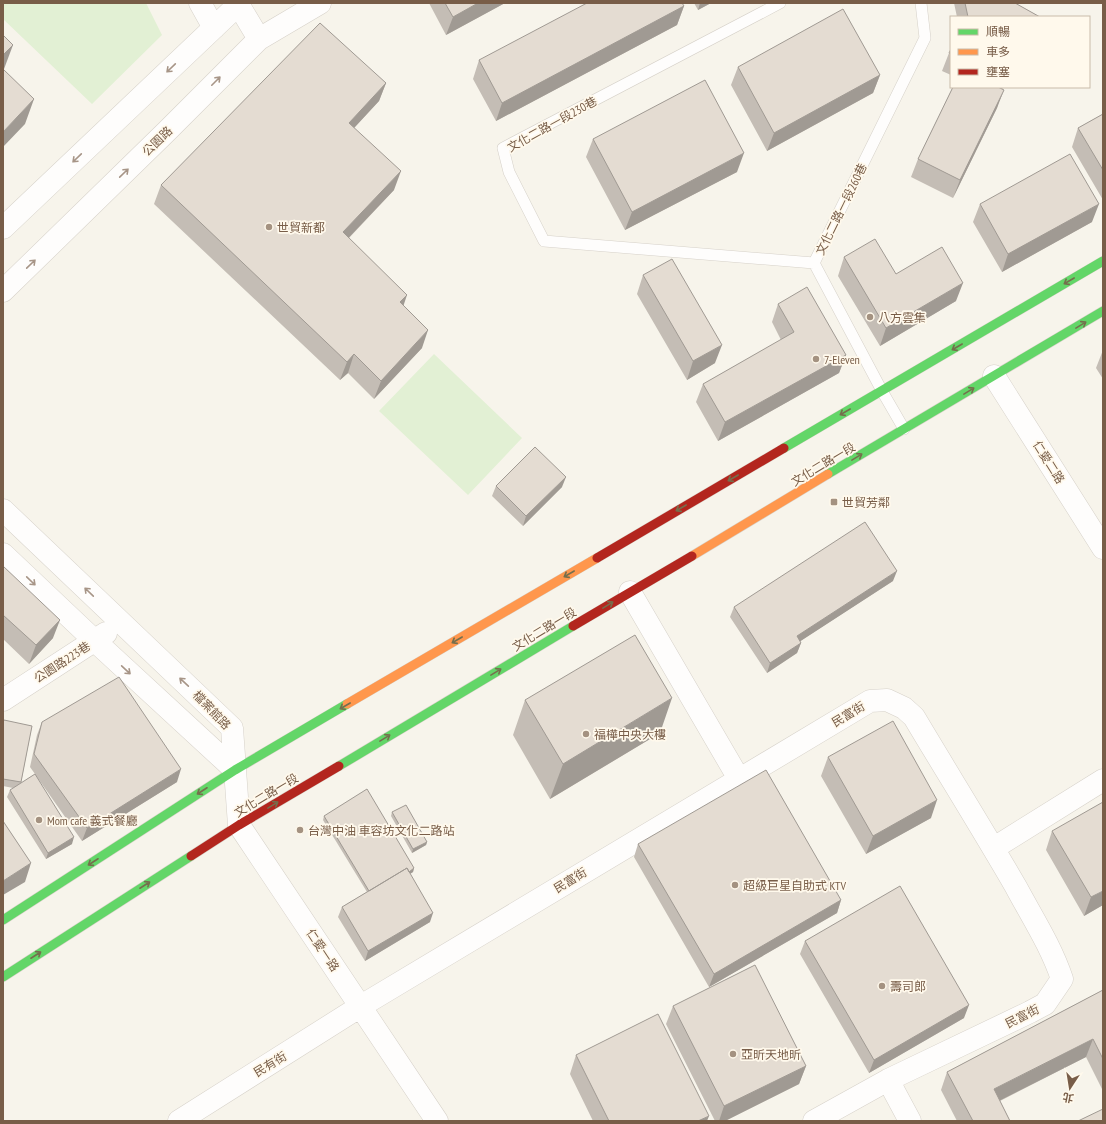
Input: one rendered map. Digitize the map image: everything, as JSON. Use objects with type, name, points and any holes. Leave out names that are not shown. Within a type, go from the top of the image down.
[{"type":"street","points":[[200,3],[214,28]]},
{"type":"street","name":"公園路","points":[[3,291],[259,38],[320,3]]},
{"type":"street","points":[[3,228],[239,4],[259,38]]},
{"type":"street","points":[[3,920],[235,770],[1103,261]]},
{"type":"street","name":"文化二路一段","points":[[3,976],[239,825],[1103,311]]},
{"type":"street","name":"仁愛二路","points":[[994,376],[1103,548]]},
{"type":"street","name":"檔案館路","points":[[3,510],[232,728],[235,770]]},
{"type":"street","points":[[3,554],[235,770]]},
{"type":"street","points":[[630,592],[739,779]]},
{"type":"street","name":"公園路223巷","points":[[3,700],[95,641],[120,622]]},
{"type":"street","name":"民富街","points":[[361,1006],[870,701],[886,700],[904,708],[914,717],[994,848],[1056,960],[1062,979],[1045,1004],[888,1080],[814,1121]]},
{"type":"street","name":"仁愛一路","points":[[235,770],[239,825],[437,1121]]},
{"type":"street","points":[[994,848],[1103,780]]},
{"type":"street","name":"民有街","points":[[179,1121],[361,1006]]},
{"type":"street","points":[[888,1080],[910,1121]]},
{"type":"lane","name":"文化二路一段230巷","points":[[780,3],[503,148],[509,172],[544,241],[814,263]]},
{"type":"lane","name":"文化二路一段260巷","points":[[904,430],[814,263],[925,38],[921,3]]},
{"type":"green space","points":[[3,3],[146,3],[162,35],[92,104],[3,19]]},
{"type":"green space","points":[[434,354],[522,438],[468,495],[379,411]]},
{"type":"building","points":[[445,3],[478,3],[453,17]]},
{"type":"building","points":[[587,3],[682,3],[684,6],[502,103],[479,60]]},
{"type":"building","points":[[965,3],[1015,3],[1038,16],[968,16]]},
{"type":"building","points":[[843,9],[880,75],[774,133],[738,67]]},
{"type":"building","name":"世貿新都","points":[[320,23],[386,83],[349,123],[401,171],[343,232],[407,295],[400,302],[428,330],[381,381],[354,354],[347,362],[161,185]]},
{"type":"building","points":[[3,35],[13,45],[3,55]]},
{"type":"building","points":[[3,69],[34,99],[3,132]]},
{"type":"building","points":[[705,80],[744,153],[632,212],[593,139]]},
{"type":"building","points":[[953,88],[1000,88],[1004,90],[960,180],[918,159]]},
{"type":"building","points":[[1103,114],[1103,170],[1078,128]]},
{"type":"building","points":[[1070,154],[1099,204],[1008,254],[980,204]]},
{"type":"building","points":[[875,239],[896,274],[942,247],[963,283],[886,328],[844,257]]},
{"type":"building","points":[[672,259],[722,345],[693,361],[643,275]]},
{"type":"building","points":[[807,287],[846,355],[725,422],[703,384],[794,332],[778,304]]},
{"type":"building","points":[[535,447],[566,477],[526,516],[496,486]]},
{"type":"building","points":[[865,522],[897,571],[797,636],[801,643],[770,663],[734,607]]},
{"type":"building","points":[[3,566],[60,620],[36,645],[3,615]]},
{"type":"building","points":[[635,635],[672,698],[563,764],[525,700]]},
{"type":"building","points":[[119,677],[181,769],[87,828],[34,754],[42,722]]},
{"type":"building","points":[[4,720],[32,726],[21,782],[3,779]]},
{"type":"building","points":[[893,721],[937,800],[873,836],[828,757]]},
{"type":"building","name":"超級巨星自助式 KTV","points":[[766,770],[841,900],[714,974],[638,844]]},
{"type":"building","name":"Mom cafe 義式餐廳","points":[[35,774],[74,837],[48,853],[10,790]]},
{"type":"building","points":[[367,789],[414,868],[409,872],[407,868],[369,891],[324,816]]},
{"type":"building","points":[[1103,802],[1103,891],[1091,897],[1052,831]]},
{"type":"building","points":[[406,805],[427,842],[413,849],[392,812]]},
{"type":"building","points":[[3,821],[31,863],[3,881]]},
{"type":"building","points":[[407,868],[433,913],[368,951],[342,907]]},
{"type":"building","name":"壽司郎","points":[[900,886],[969,1005],[874,1060],[805,941]]},
{"type":"building","name":"亞昕天地昕","points":[[755,965],[806,1066],[724,1106],[673,1006]]},
{"type":"building","points":[[1103,990],[1103,1059],[1093,1039],[994,1089],[1010,1121],[973,1121],[947,1072]]},
{"type":"building","points":[[658,1014],[709,1116],[698,1121],[609,1121],[576,1055]]},
{"type":"building","points":[[1103,1109],[1103,1121],[1078,1121]]},
{"type":"traffic: fast","points":[[784,448],[1103,261]]},
{"type":"traffic: fast","points":[[828,474],[1103,311]]},
{"type":"traffic: fast","points":[[339,766],[573,626]]},
{"type":"traffic: fast","points":[[3,920],[235,770],[347,704]]},
{"type":"traffic: fast","points":[[3,977],[191,856]]},
{"type":"traffic: slow","points":[[692,556],[828,474]]},
{"type":"traffic: slow","points":[[347,704],[597,558]]},
{"type":"traffic: jam","points":[[597,558],[784,448]]},
{"type":"traffic: jam","points":[[573,626],[692,556]]},
{"type":"traffic: jam","points":[[191,856],[239,825],[339,766]]},
{"type":"place","name":"世貿新都","points":[[269,227]]},
{"type":"place","name":"八方雲集","points":[[870,317]]},
{"type":"place","name":"7-Eleven","points":[[816,359]]},
{"type":"place","name":"世貿芳鄰","points":[[834,502]]},
{"type":"place","name":"福樺中央大樓","points":[[586,734]]},
{"type":"place","name":"Mom cafe 義式餐廳","points":[[39,820]]},
{"type":"place","name":"台灣中油 車容坊文化二路站","points":[[300,830]]},
{"type":"place","name":"超級巨星自助式 KTV","points":[[735,885]]},
{"type":"place","name":"壽司郎","points":[[882,986]]},
{"type":"place","name":"亞昕天地昕","points":[[733,1054]]}]
